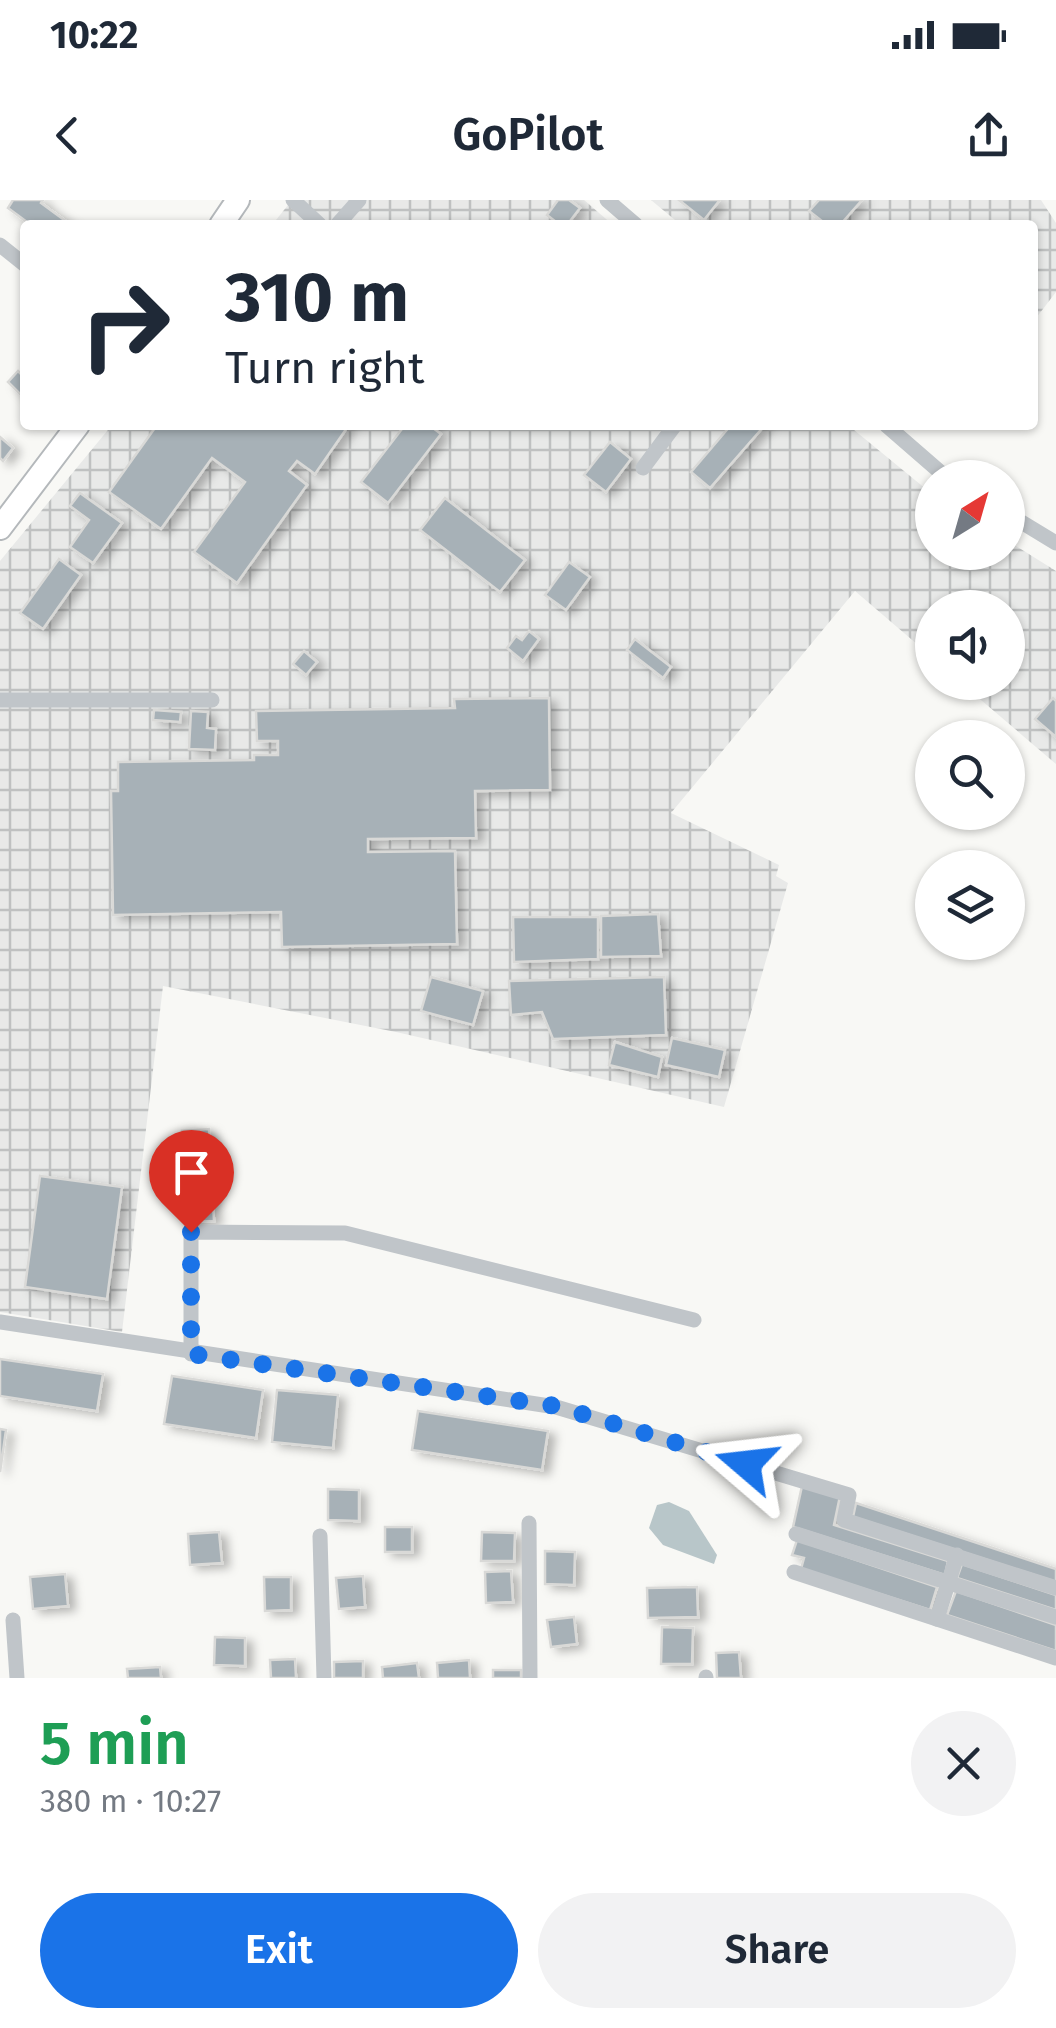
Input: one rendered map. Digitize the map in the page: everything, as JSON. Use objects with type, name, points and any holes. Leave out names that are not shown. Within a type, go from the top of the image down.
[{"type":"highway","points":[[0,528],[74,430]]},
{"type":"street","points":[[292,200],[314,220]]},
{"type":"street","points":[[341,220],[359,200]]},
{"type":"street","points":[[607,200],[630,220]]},
{"type":"street","points":[[0,246],[20,261]]},
{"type":"street","points":[[642,468],[671,430]]},
{"type":"street","points":[[892,430],[926,460]]},
{"type":"street","points":[[1025,524],[1056,543]]},
{"type":"street","points":[[0,700],[212,700]]},
{"type":"street","points":[[191,1354],[191,1232],[345,1233],[694,1320]]},
{"type":"street","points":[[0,1322],[191,1354],[556,1406],[849,1495],[844,1520],[1056,1588]]},
{"type":"street","points":[[529,1523],[530,1678]]},
{"type":"street","points":[[796,1534],[1056,1617]]},
{"type":"street","points":[[320,1536],[324,1678]]},
{"type":"street","points":[[937,1619],[957,1556]]},
{"type":"street","points":[[794,1572],[1056,1658]]},
{"type":"street","points":[[14,1620],[17,1678]]},
{"type":"shaded area","points":[[292,200],[584,200],[607,220],[276,220]]},
{"type":"shaded area","points":[[651,200],[1041,200],[1056,223],[1056,292],[1038,315],[1038,220],[675,220]]},
{"type":"shaded area","points":[[108,430],[854,430],[915,480],[915,570],[1025,570],[1025,552],[1056,571],[1056,764],[1025,738],[1025,720],[1004,720],[981,700],[1025,700],[1025,590],[915,590],[915,642],[855,591],[671,813],[779,865],[776,876],[788,883],[724,1107],[396,1032],[163,986],[122,1332],[0,1312],[0,561]]},
{"type":"shaded area","points":[[669,1502],[689,1511],[717,1555],[714,1564],[663,1545],[649,1528],[657,1505]]},
{"type":"building","points":[[13,200],[43,200],[41,203],[64,220],[24,220],[8,208]]},
{"type":"building","points":[[558,200],[569,200],[580,208],[571,220],[554,220],[547,215]]},
{"type":"building","points":[[679,200],[717,200],[719,201],[704,220]]},
{"type":"building","points":[[819,200],[862,200],[844,220],[821,220],[809,211]]},
{"type":"building","points":[[18,371],[20,394],[8,382]]},
{"type":"building","points":[[153,430],[346,430],[315,474],[297,461],[289,471],[307,485],[237,583],[194,552],[245,482],[212,458],[161,529],[109,492]]},
{"type":"building","points":[[401,430],[436,430],[441,434],[388,503],[361,482]]},
{"type":"building","points":[[727,430],[761,430],[710,488],[691,472]]},
{"type":"building","points":[[0,437],[13,448],[3,461],[0,458]]},
{"type":"building","points":[[610,442],[631,459],[606,492],[584,475]]},
{"type":"building","points":[[80,493],[122,523],[93,563],[70,547],[89,520],[70,506]]},
{"type":"building","points":[[445,498],[525,560],[500,592],[420,530]]},
{"type":"building","points":[[59,559],[81,575],[43,629],[20,613]]},
{"type":"building","points":[[569,562],[590,577],[566,610],[545,595]]},
{"type":"building","points":[[529,631],[539,639],[523,661],[507,648],[516,636],[522,640]]},
{"type":"building","points":[[635,639],[671,667],[663,678],[627,650]]},
{"type":"building","points":[[304,651],[317,662],[306,675],[293,664]]},
{"type":"building","points":[[549,698],[550,790],[475,791],[476,838],[368,839],[368,852],[455,851],[457,944],[282,947],[281,912],[113,915],[111,791],[118,791],[118,762],[254,760],[254,755],[278,755],[278,741],[257,741],[256,711],[455,708],[454,699]]},
{"type":"building","points":[[1053,698],[1056,701],[1056,737],[1035,719]]},
{"type":"building","points":[[154,710],[181,712],[180,722],[153,720]]},
{"type":"building","points":[[191,711],[208,712],[207,728],[216,729],[215,750],[189,749]]},
{"type":"building","points":[[658,914],[661,956],[601,957],[601,916]]},
{"type":"building","points":[[513,917],[598,917],[598,959],[514,962]]},
{"type":"building","points":[[431,977],[483,991],[473,1025],[421,1011]]},
{"type":"building","points":[[664,977],[666,1035],[553,1039],[542,1012],[511,1015],[509,981]]},
{"type":"building","points":[[672,1038],[725,1050],[719,1077],[666,1065]]},
{"type":"building","points":[[615,1042],[662,1057],[658,1077],[609,1065]]},
{"type":"building","points":[[209,1129],[214,1221],[186,1222],[182,1131]]},
{"type":"building","points":[[40,1176],[122,1187],[107,1299],[25,1287]]},
{"type":"building","points":[[0,1359],[103,1374],[97,1411],[0,1396]]},
{"type":"building","points":[[172,1376],[263,1390],[256,1438],[164,1424]]},
{"type":"building","points":[[277,1390],[338,1395],[333,1448],[272,1442]]},
{"type":"building","points":[[418,1411],[548,1431],[542,1470],[412,1450]]},
{"type":"building","points":[[0,1429],[6,1430],[0,1472]]},
{"type":"building","points":[[802,1486],[840,1496],[834,1525],[948,1561],[945,1575],[793,1527]]},
{"type":"building","points":[[328,1489],[359,1490],[359,1521],[328,1520]]},
{"type":"building","points":[[856,1503],[1056,1569],[1056,1582],[853,1517]]},
{"type":"building","points":[[385,1527],[412,1527],[412,1552],[385,1552]]},
{"type":"building","points":[[219,1532],[222,1563],[190,1565],[188,1534]]},
{"type":"building","points":[[482,1532],[515,1533],[514,1561],[481,1561]]},
{"type":"building","points":[[797,1540],[937,1587],[930,1610],[801,1569],[804,1558],[792,1555]]},
{"type":"building","points":[[545,1551],[575,1552],[574,1585],[545,1584]]},
{"type":"building","points":[[962,1564],[1056,1595],[1056,1610],[957,1578]]},
{"type":"building","points":[[511,1571],[513,1602],[486,1603],[485,1572]]},
{"type":"building","points":[[65,1574],[68,1606],[33,1609],[30,1577]]},
{"type":"building","points":[[363,1576],[365,1607],[339,1609],[336,1578]]},
{"type":"building","points":[[264,1577],[291,1577],[291,1610],[265,1611]]},
{"type":"building","points":[[697,1587],[698,1617],[648,1618],[647,1588]]},
{"type":"building","points":[[956,1591],[1056,1625],[1056,1651],[947,1615]]},
{"type":"building","points":[[574,1617],[577,1644],[551,1647],[547,1620]]},
{"type":"building","points":[[662,1627],[693,1628],[692,1664],[661,1664]]},
{"type":"building","points":[[215,1637],[245,1638],[245,1666],[214,1665]]},
{"type":"building","points":[[739,1652],[741,1678],[717,1678],[716,1653]]},
{"type":"building","points":[[295,1659],[296,1678],[271,1678],[270,1660]]},
{"type":"building","points":[[469,1660],[470,1678],[438,1678],[437,1663]]},
{"type":"building","points":[[363,1661],[363,1678],[334,1678],[334,1662]]},
{"type":"building","points":[[417,1663],[419,1678],[383,1678],[382,1667]]},
{"type":"building","points":[[160,1667],[161,1678],[128,1678],[127,1669]]},
{"type":"building","points":[[493,1670],[521,1670],[521,1678],[493,1678]]},
{"type":"route","points":[[191,1232],[191,1354],[556,1406],[746,1464]]}]
